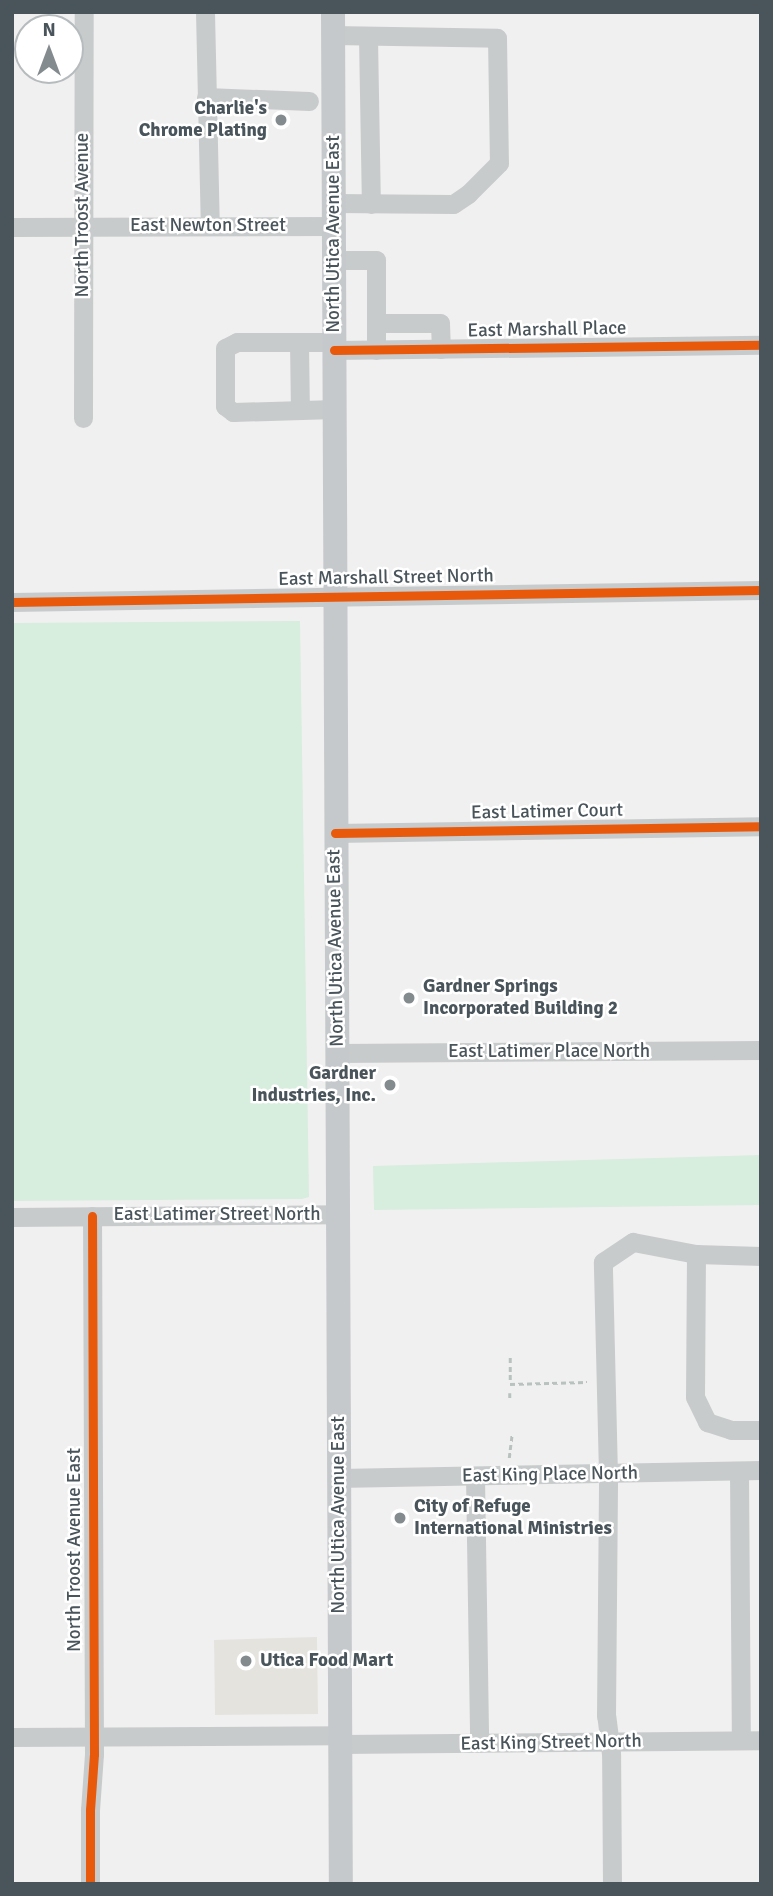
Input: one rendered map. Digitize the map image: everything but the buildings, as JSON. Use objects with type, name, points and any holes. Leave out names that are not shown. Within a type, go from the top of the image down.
[{"type":"main road","name":"North Utica Avenue East","points":[[333,24],[341,1884]]},
{"type":"street","name":"North Troost Avenue","points":[[83,418],[84,12]]},
{"type":"street","points":[[205,12],[210,226]]},
{"type":"street","points":[[333,24],[368,37],[371,204]]},
{"type":"street","name":"East Newton Street","points":[[12,227],[210,226],[334,215],[371,204],[453,204],[468,194],[499,163],[497,38],[368,37]]},
{"type":"street","points":[[206,97],[309,102]]},
{"type":"street","points":[[334,260],[376,260],[376,350]]},
{"type":"street","points":[[376,323],[440,323],[441,349]]},
{"type":"street","name":"East Marshall Place","points":[[300,410],[233,412],[225,406],[225,348],[237,342],[299,342],[376,350],[761,345]]},
{"type":"street","points":[[299,342],[300,410],[334,410]]},
{"type":"street","name":"East Marshall Street North","points":[[12,602],[761,590]]},
{"type":"street","name":"East Latimer Court","points":[[335,833],[761,826]]},
{"type":"street","name":"East Latimer Place North","points":[[337,1053],[761,1050]]},
{"type":"street","name":"East Latimer Street North","points":[[12,1217],[337,1214]]},
{"type":"street","name":"North Troost Avenue East","points":[[90,1884],[93,1736],[92,1216]]},
{"type":"street","points":[[612,1884],[610,1742],[606,1716],[608,1474],[603,1262],[634,1241],[696,1254],[761,1256]]},
{"type":"street","points":[[696,1254],[695,1397],[707,1422],[731,1430],[761,1430]]},
{"type":"street","name":"East King Place North","points":[[338,1478],[761,1470]]},
{"type":"street","points":[[739,1471],[741,1740]]},
{"type":"street","points":[[475,1476],[479,1743]]},
{"type":"street","name":"East King Street North","points":[[12,1737],[479,1743],[761,1740]]},
{"type":"path","points":[[510,1355],[510,1382],[605,1382]]},
{"type":"path","points":[[510,1393],[510,1401]]},
{"type":"path","points":[[509,1462],[512,1433]]},
{"type":"shaded area","points":[[317,1637],[318,1714],[215,1715],[214,1640]]},
{"type":"green space","points":[[300,621],[309,1197],[12,1201],[12,623]]},
{"type":"green space","points":[[761,1155],[761,1205],[374,1210],[373,1166]]},
{"type":"cycle path","points":[[334,350],[761,345]]},
{"type":"cycle path","points":[[12,602],[761,590]]},
{"type":"cycle path","points":[[335,833],[761,826]]},
{"type":"cycle path","points":[[90,1884],[90,1810],[94,1754],[92,1216]]},
{"type":"place","name":"Charlie's Chrome Plating","points":[[281,120]]},
{"type":"place","name":"Gardner Springs Incorporated Building 2","points":[[409,998]]},
{"type":"place","name":"Gardner Industries, Inc.","points":[[390,1085]]},
{"type":"place","name":"City of Refuge International Ministries","points":[[400,1518]]},
{"type":"place","name":"Utica Food Mart","points":[[246,1661]]}]
